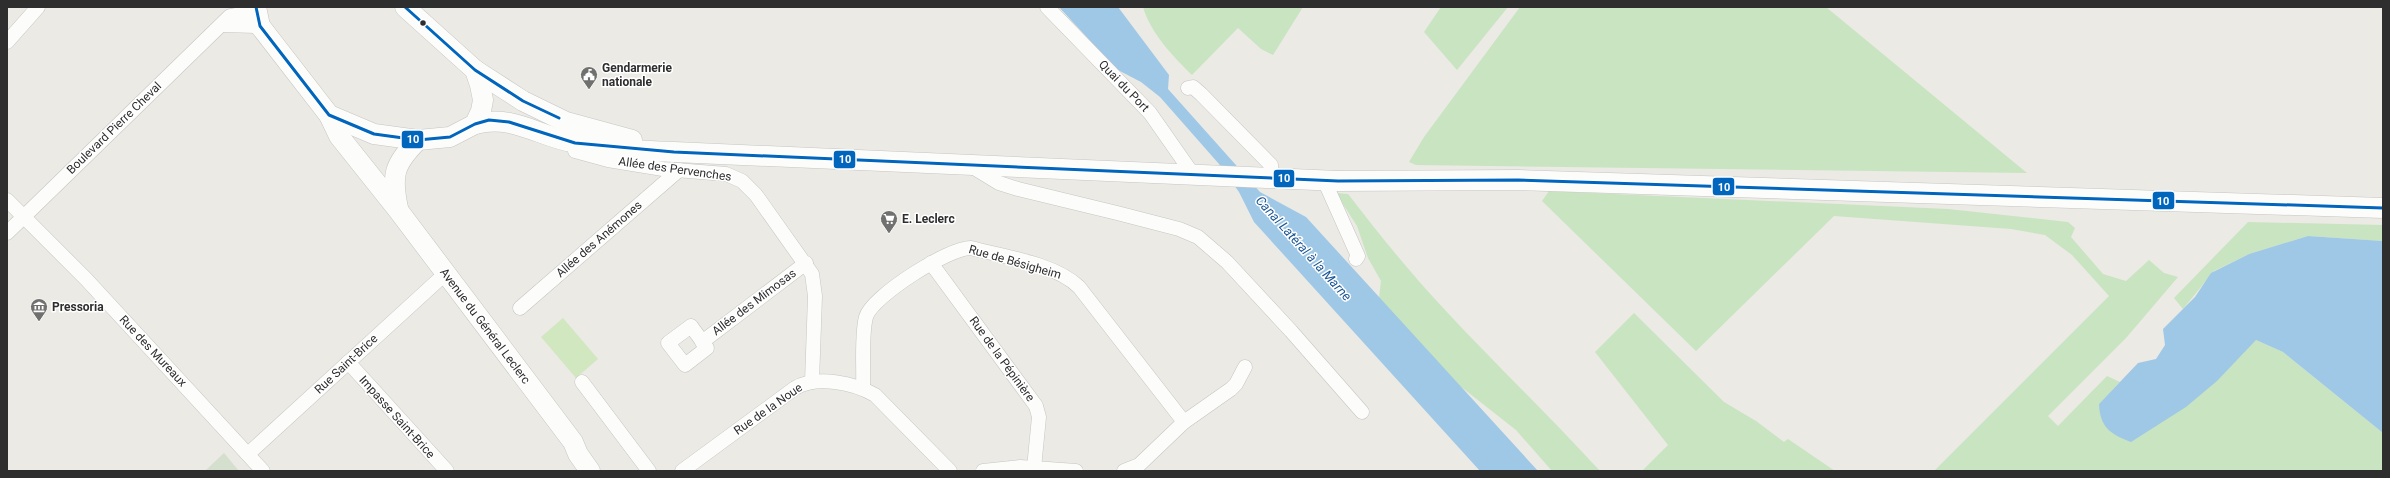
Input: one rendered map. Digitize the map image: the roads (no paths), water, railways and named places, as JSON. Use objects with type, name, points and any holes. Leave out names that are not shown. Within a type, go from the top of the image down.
[{"type":"main road","points":[[406,7],[475,70],[523,101],[572,124],[676,161]]},
{"type":"main road","points":[[257,14],[329,115],[374,134],[418,140],[450,137],[475,124],[489,120],[509,122],[554,138],[676,161],[969,164],[1324,180],[1518,180],[2383,208]]},
{"type":"main road","points":[[475,70],[483,100],[481,111],[475,124]]},
{"type":"main road","points":[[509,122],[523,101]]},
{"type":"main road","name":"Avenue du Général Leclerc","points":[[329,115],[338,136],[398,210],[573,442],[590,471]]},
{"type":"main road","points":[[398,210],[394,190],[396,171],[405,153],[418,140]]},
{"type":"main road","name":"Avenue du Général Leclerc","points":[[573,442],[582,448],[601,471]]},
{"type":"street","points":[[7,42],[38,7]]},
{"type":"street","name":"Quai du Port","points":[[1047,7],[1150,113],[1192,173]]},
{"type":"street","points":[[227,16],[257,14]]},
{"type":"street","name":"Boulevard Pierre Cheval","points":[[7,232],[227,16]]},
{"type":"street","points":[[1188,88],[1193,87],[1201,94],[1271,165],[1272,178]]},
{"type":"street","name":"Allée des Pervenches","points":[[676,161],[742,180],[756,195],[806,263],[814,282],[812,382]]},
{"type":"street","name":"Allée des Anémones","points":[[520,308],[676,161]]},
{"type":"street","points":[[969,164],[999,183],[1179,229],[1198,237],[1216,252],[1291,331],[1362,412]]},
{"type":"street","points":[[1324,180],[1348,229],[1358,256],[1356,259]]},
{"type":"street","name":"Rue des Mureaux","points":[[7,200],[86,280],[263,471]]},
{"type":"street","name":"Rue de Bésigheim","points":[[863,388],[866,316],[873,306],[899,284],[931,263],[958,249],[971,248],[1063,274],[1079,287],[1184,422]]},
{"type":"street","name":"Allée des Mimosas","points":[[702,342],[806,263]]},
{"type":"street","name":"Rue de la Pépinière","points":[[931,263],[1036,406],[1039,417],[1034,468]]},
{"type":"street","name":"Rue Saint-Brice","points":[[248,454],[445,274]]},
{"type":"street","name":"Impasse Saint-Brice","points":[[348,362],[447,471]]},
{"type":"street","points":[[1124,471],[1141,468],[1184,422],[1231,389],[1239,380],[1245,367]]},
{"type":"street","points":[[582,382],[650,471]]},
{"type":"street","name":"Rue de la Noue","points":[[682,471],[795,388],[812,382],[829,382],[863,388],[875,395],[950,471]]},
{"type":"street","points":[[983,471],[1020,467],[1076,471]]},
{"type":"water","name":"Canal Latéral à la Marne","points":[[1059,7],[1118,7],[1169,75],[1168,89],[1260,192],[1306,217],[1538,471],[1480,471],[1254,222],[1239,192],[1219,164],[1160,97],[1141,82],[1116,69]]},
{"type":"water","points":[[2308,236],[2383,241],[2383,433],[2283,352],[2256,340],[2217,381],[2186,407],[2131,442],[2117,436],[2108,429],[2101,419],[2099,404],[2138,363],[2156,359],[2165,345],[2163,329],[2195,297],[2211,273],[2249,254]]},
{"type":"place","name":"Gendarmerie nationale","points":[[589,90]]},
{"type":"place","name":"E. Leclerc","points":[[889,234]]},
{"type":"place","name":"Pressoria","points":[[39,322]]}]
